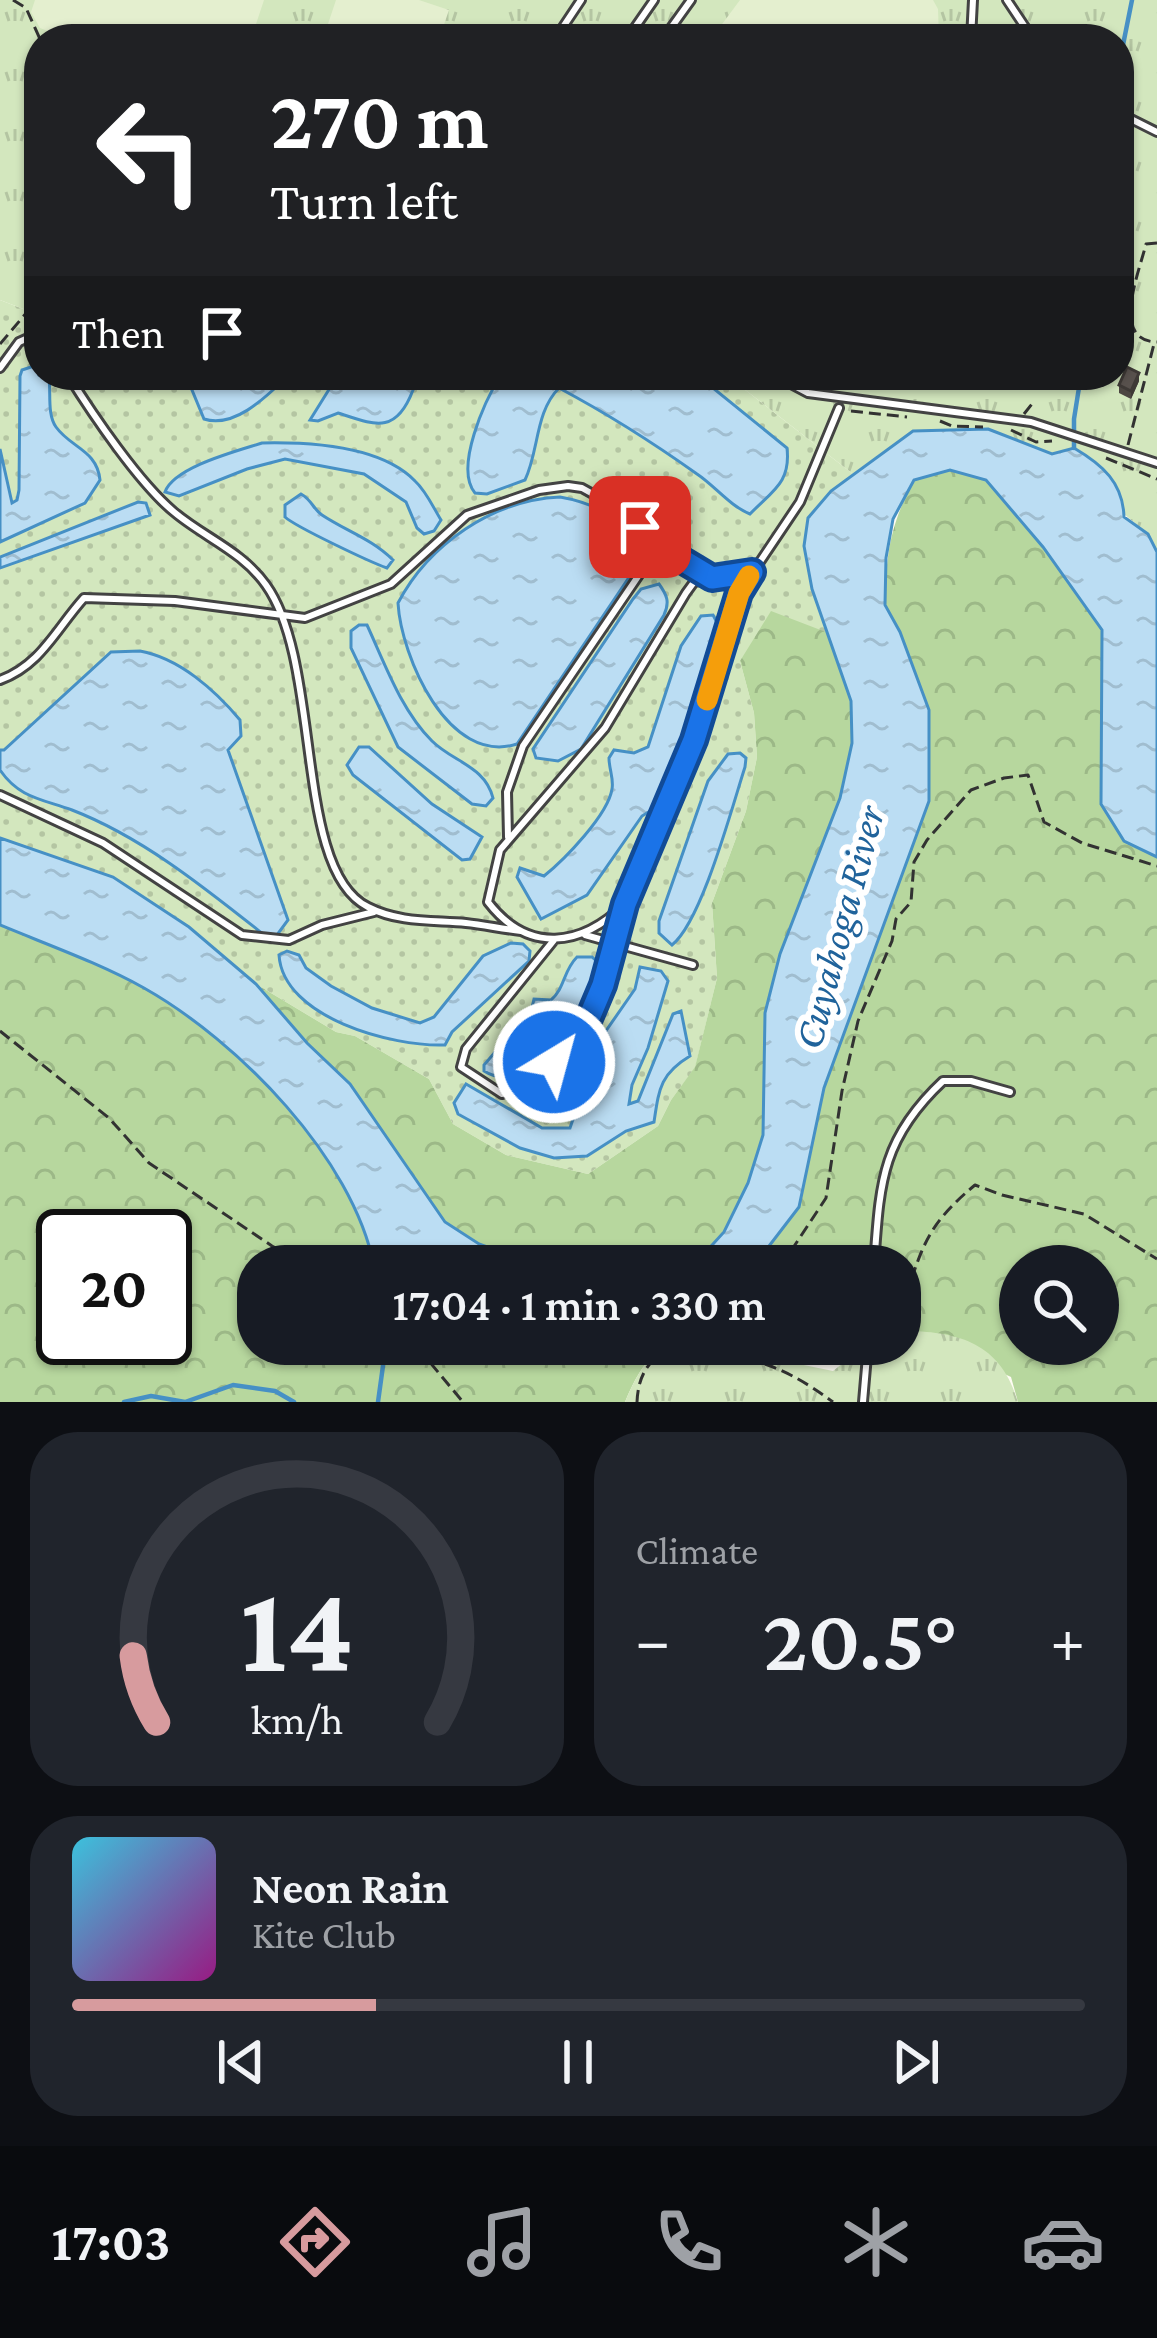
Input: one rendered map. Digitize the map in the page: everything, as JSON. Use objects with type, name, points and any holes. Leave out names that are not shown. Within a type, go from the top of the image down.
[{"type":"lane","points":[[0,368],[24,340]]},
{"type":"lane","points":[[79,390],[151,488],[176,514],[244,559],[284,615],[298,662],[316,806],[332,869],[349,894],[378,911],[409,919],[524,931],[555,940],[604,925],[625,904]]},
{"type":"lane","points":[[802,390],[1022,421],[1157,463]]},
{"type":"lane","points":[[555,940],[466,1049],[461,1067],[502,1094],[530,1081],[584,1030],[616,944],[625,904],[682,770],[739,593],[800,502],[839,409]]},
{"type":"lane","points":[[0,680],[41,655],[84,598],[175,601],[305,618],[391,584],[467,515],[538,490],[582,488],[609,502],[712,578]]},
{"type":"lane","points":[[509,839],[507,792],[523,746],[660,544]]},
{"type":"lane","points":[[524,931],[500,918],[488,902],[500,850],[605,728],[694,582],[752,572]]},
{"type":"lane","points":[[0,795],[103,843],[242,935],[289,940],[322,925],[378,911]]},
{"type":"lane","points":[[582,934],[693,964]]},
{"type":"lane","points":[[876,1245],[880,1184],[897,1133],[923,1100],[943,1081],[970,1081],[1010,1092]]},
{"type":"lane","points":[[863,1402],[866,1365]]},
{"type":"path","points":[[13,0],[26,8],[33,24]]},
{"type":"path","points":[[1134,298],[1146,244],[1157,243]]},
{"type":"path","points":[[0,344],[24,316]]},
{"type":"path","points":[[1127,452],[1155,342]]},
{"type":"path","points":[[1022,421],[1035,400]]},
{"type":"path","points":[[1104,457],[1157,479]]},
{"type":"path","points":[[795,1245],[826,1198],[858,1021],[892,941],[896,919],[910,902],[914,862],[971,790],[1028,775],[1044,822],[1082,843],[1157,866]]},
{"type":"path","points":[[0,1031],[109,1118],[148,1163],[271,1245]]},
{"type":"path","points":[[921,1250],[942,1213],[975,1185],[1002,1196],[1084,1214],[1157,1258]]},
{"type":"path","points":[[638,1402],[646,1367],[671,1350],[774,1364],[832,1402]]},
{"type":"path","points":[[432,1365],[463,1402]]},
{"type":"green space","points":[[0,0],[1157,0],[1157,552],[1148,534],[1052,454],[988,429],[914,431],[853,474],[745,390],[1134,390],[1134,24],[24,24],[24,309],[0,300]]},
{"type":"green space","points":[[35,0],[264,0],[256,24],[38,24],[31,12]]},
{"type":"green space","points":[[336,0],[419,0],[449,10],[444,24],[328,24]]},
{"type":"green space","points":[[740,0],[933,0],[938,9],[938,24],[722,24]]},
{"type":"green space","points":[[0,300],[24,309],[24,390],[745,390],[853,474],[819,511],[808,549],[814,589],[831,634],[740,661],[754,713],[757,757],[746,811],[712,903],[717,978],[695,1068],[658,1126],[588,1174],[506,1155],[453,1124],[429,1079],[256,984],[189,927],[113,877],[0,838]]},
{"type":"green space","points":[[950,470],[986,480],[1043,547],[1103,630],[1101,804],[1124,841],[1157,857],[1157,1402],[1018,1402],[1011,1377],[921,1335],[921,1245],[237,1245],[237,1365],[645,1365],[625,1402],[0,1402],[0,838],[113,877],[189,927],[256,984],[429,1079],[453,1124],[506,1155],[588,1174],[658,1126],[695,1067],[717,978],[712,903],[746,811],[757,757],[754,713],[740,661],[771,611],[831,634],[885,605],[891,540],[914,480]]},
{"type":"green space","points":[[921,1332],[949,1335],[991,1356],[1018,1402],[625,1402],[645,1365],[804,1365],[833,1371],[840,1365],[921,1365]]},
{"type":"water","points":[[22,370],[24,390],[49,390],[53,422],[94,462],[100,480],[85,503],[0,542],[0,449],[12,503],[19,490]]},
{"type":"water","points":[[192,390],[273,390],[239,415],[204,419]]},
{"type":"water","points":[[329,390],[413,390],[399,414],[383,423],[338,413],[310,420]]},
{"type":"water","points":[[493,390],[557,390],[541,420],[525,480],[487,494],[475,493],[468,468]]},
{"type":"water","points":[[563,390],[715,390],[787,448],[786,470],[778,486],[750,514]]},
{"type":"water","name":"Cuyahoga River","points":[[988,429],[1052,454],[1074,448],[1110,476],[1120,494],[1124,517],[1148,534],[1157,552],[1157,857],[1124,841],[1101,804],[1102,630],[1043,547],[986,480],[950,470],[914,480],[893,519],[885,605],[929,710],[929,801],[824,1088],[799,1207],[770,1245],[712,1245],[724,1232],[748,1183],[763,1135],[765,1013],[780,954],[840,798],[852,743],[851,701],[812,589],[804,546],[808,518],[831,491],[913,431]]},
{"type":"water","points":[[262,443],[322,445],[383,460],[419,485],[441,520],[434,531],[424,534],[406,502],[364,474],[285,459],[179,496],[165,492],[193,468]]},
{"type":"water","points":[[301,494],[322,515],[385,553],[393,560],[387,568],[285,517],[285,505]]},
{"type":"water","points":[[560,497],[609,515],[646,552],[517,744],[492,746],[470,739],[450,723],[419,677],[398,603],[427,562],[466,529],[511,507]]},
{"type":"water","points":[[138,502],[146,503],[150,515],[0,568],[0,557]]},
{"type":"water","points":[[659,584],[667,599],[664,615],[581,749],[558,761],[536,758],[533,749],[633,599],[641,589]]},
{"type":"water","points":[[713,615],[720,628],[704,684],[655,808],[642,816],[587,895],[541,919],[517,877],[520,868],[544,876],[594,824],[612,789],[609,758],[614,750],[634,753],[648,747],[681,646],[701,616]]},
{"type":"water","points":[[367,625],[421,729],[489,787],[493,798],[486,806],[472,804],[398,747],[351,648],[351,631]]},
{"type":"water","points":[[140,651],[195,677],[240,720],[241,736],[228,750],[288,920],[277,935],[263,934],[148,849],[98,821],[23,792],[0,770],[0,750],[111,652]]},
{"type":"water","points":[[359,747],[369,747],[432,804],[482,837],[470,859],[462,860],[353,775],[347,765]]},
{"type":"water","points":[[728,754],[746,758],[745,767],[715,862],[694,913],[672,945],[659,933],[659,921],[708,781]]},
{"type":"water","points":[[0,838],[113,877],[189,927],[256,984],[350,1084],[445,1222],[482,1245],[368,1245],[342,1184],[317,1145],[253,1071],[217,1039],[144,988],[0,925]]},
{"type":"water","points":[[511,943],[523,944],[530,951],[529,961],[452,1032],[445,1045],[371,1034],[320,1012],[285,977],[279,955],[287,951],[299,955],[306,968],[331,986],[372,1008],[420,1023],[434,1017],[483,956]]},
{"type":"water","points":[[577,957],[592,957],[601,965],[586,1002],[558,1044],[522,1073],[503,1077],[484,1071],[513,1031],[529,1020],[534,999],[551,1000],[556,995]]},
{"type":"water","points":[[640,967],[661,971],[668,981],[629,1104],[638,1101],[673,1014],[681,1011],[690,1056],[663,1083],[654,1122],[626,1131],[587,1156],[554,1158],[520,1148],[458,1114],[454,1103],[466,1084],[542,1128],[570,1128],[601,1038],[635,989]]},
{"type":"waterway","points":[[1127,24],[1132,0]]},
{"type":"waterway","points":[[1074,448],[1079,390]]},
{"type":"waterway","points":[[378,1402],[383,1365]]},
{"type":"waterway","points":[[124,1402],[151,1396],[185,1402],[233,1385],[275,1391],[294,1402]]},
{"type":"slow traffic","points":[[707,700],[739,593],[749,576]]},
{"type":"route","points":[[554,1062],[584,1030],[603,985],[625,904],[685,763],[739,593],[752,572],[712,578],[640,527]]}]
